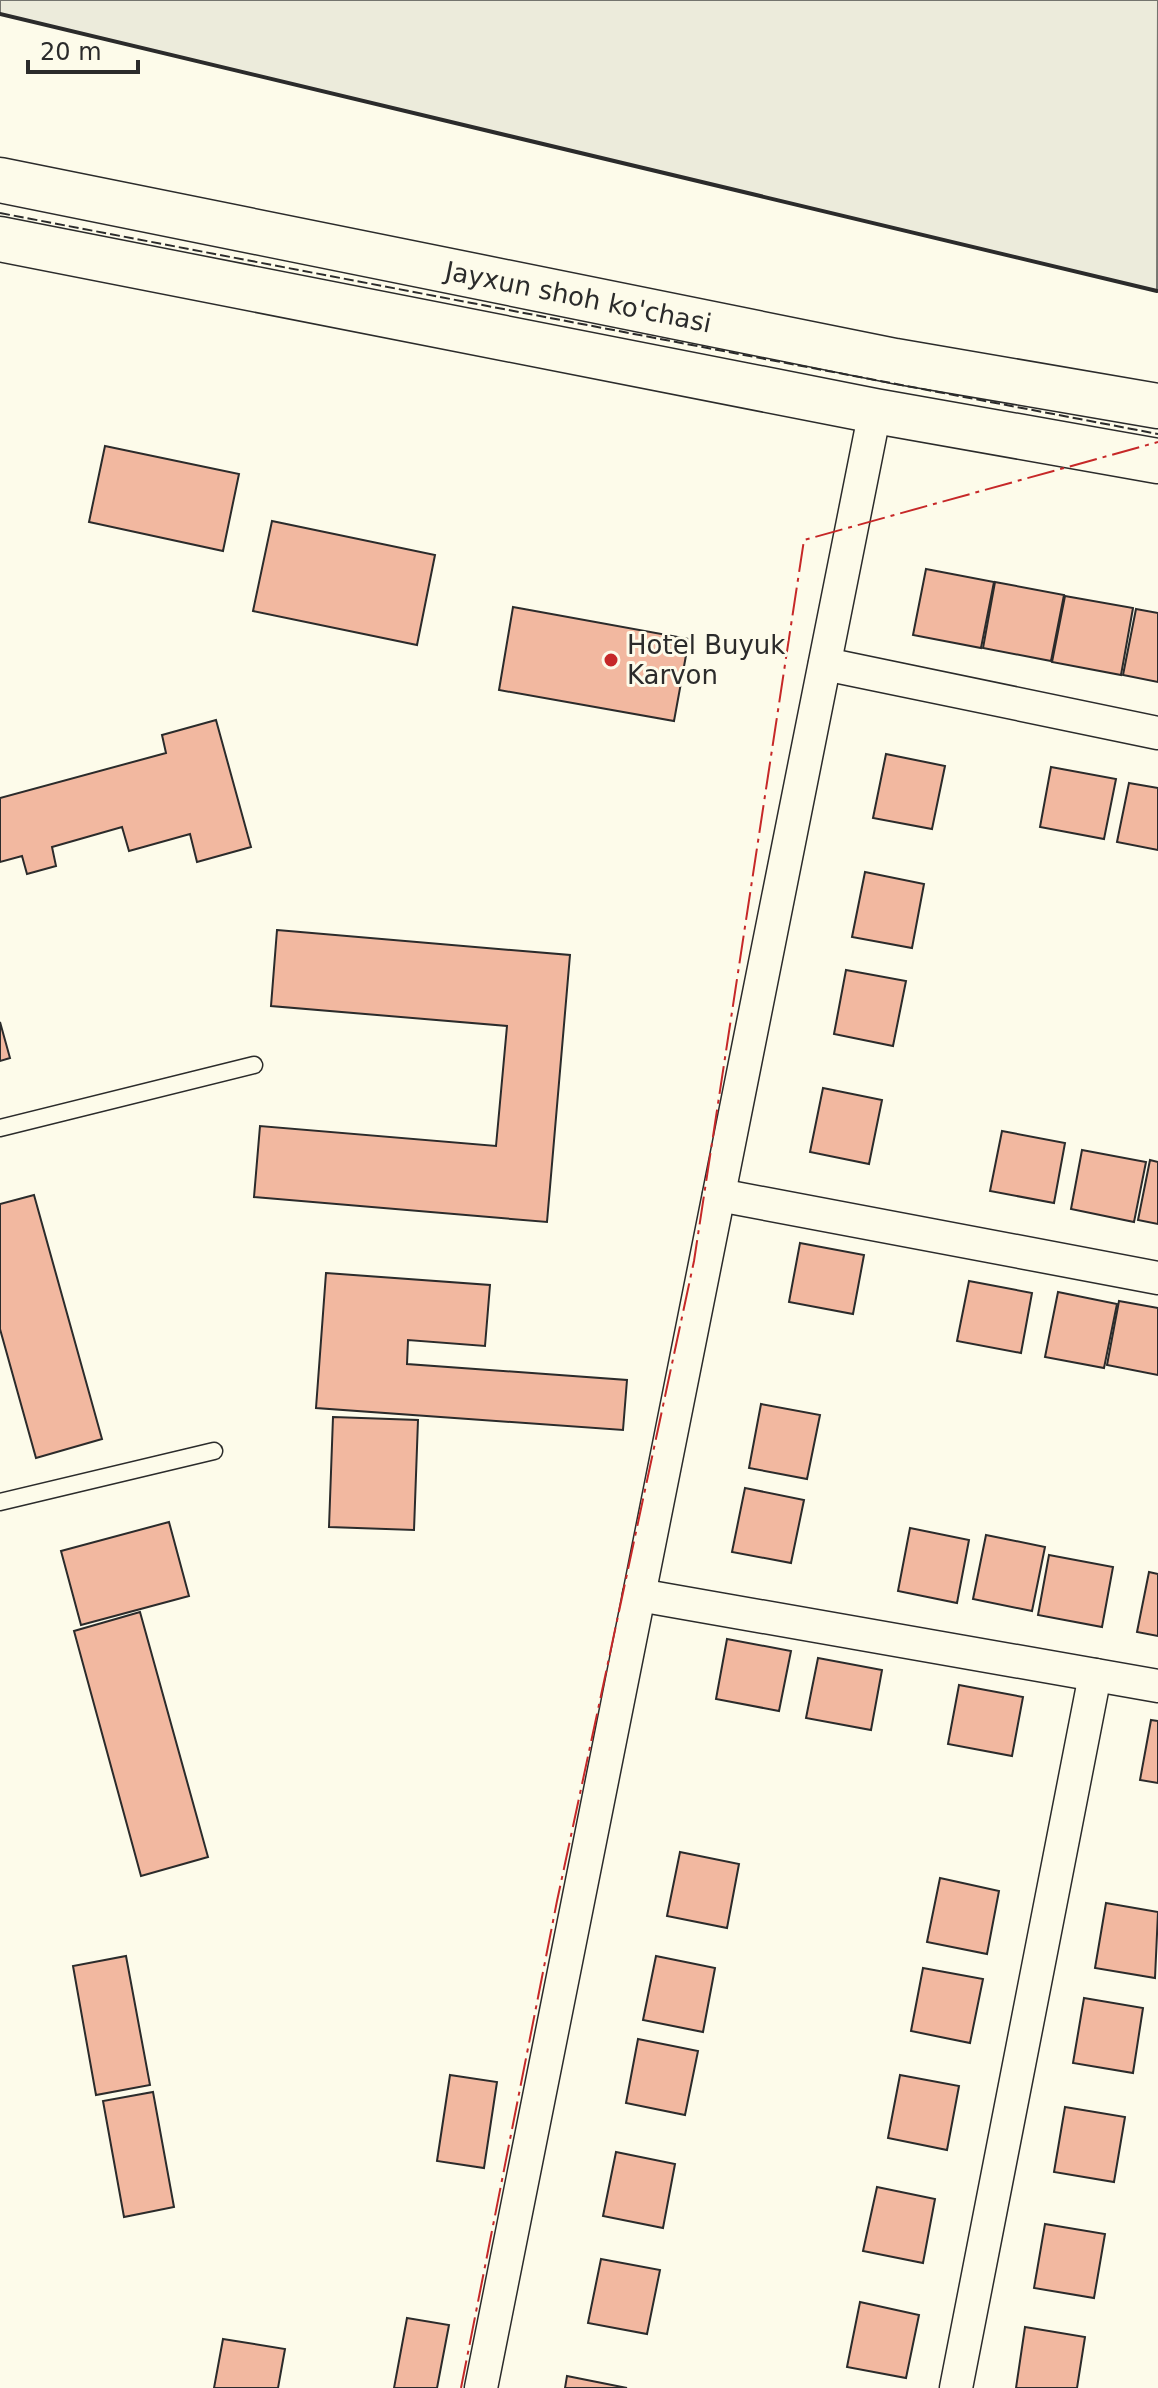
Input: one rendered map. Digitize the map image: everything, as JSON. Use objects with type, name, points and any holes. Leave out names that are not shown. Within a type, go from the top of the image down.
[{"type":"highway","name":"Jayxun shoh ko'chasi","points":[[0,180],[895,361],[1158,406]]},
{"type":"highway","name":"Jayxun shoh ko'chasi","points":[[0,239],[875,411],[1158,461]]},
{"type":"street","points":[[481,2388],[875,411]]},
{"type":"street","points":[[825,664],[1158,733]]},
{"type":"street","points":[[719,1195],[1158,1278]]},
{"type":"street","points":[[639,1595],[1158,1686]]},
{"type":"street","points":[[956,2388],[1095,1675]]},
{"type":"lane","points":[[0,1128],[254,1065]]},
{"type":"lane","points":[[0,1502],[214,1451]]},
{"type":"shaded area","points":[[0,0],[1158,0],[1157,291],[0,14]]},
{"type":"building","points":[[105,446],[239,474],[223,551],[89,522]]},
{"type":"building","points":[[272,521],[435,555],[417,645],[253,611]]},
{"type":"building","points":[[926,569],[994,582],[981,648],[913,635]]},
{"type":"building","points":[[995,582],[1064,595],[1051,661],[983,648]]},
{"type":"building","points":[[1065,596],[1133,608],[1121,675],[1052,662]]},
{"type":"building","points":[[513,607],[689,639],[674,721],[499,690]]},
{"type":"building","points":[[1136,609],[1158,613],[1158,682],[1123,675]]},
{"type":"building","points":[[216,720],[251,847],[197,862],[190,834],[129,851],[122,827],[52,847],[56,866],[27,874],[22,856],[0,862],[0,798],[166,753],[162,735]]},
{"type":"building","points":[[886,754],[945,766],[932,829],[873,818]]},
{"type":"building","points":[[1051,767],[1116,779],[1104,839],[1040,827]]},
{"type":"building","points":[[1129,783],[1158,788],[1158,850],[1117,842]]},
{"type":"building","points":[[865,872],[924,884],[912,948],[852,937]]},
{"type":"building","points":[[277,930],[570,955],[547,1222],[254,1197],[260,1126],[496,1146],[507,1026],[271,1006]]},
{"type":"building","points":[[846,970],[906,981],[893,1046],[834,1034]]},
{"type":"building","points":[[0,1022],[10,1058],[0,1061]]},
{"type":"building","points":[[823,1088],[882,1100],[869,1164],[810,1152]]},
{"type":"building","points":[[1002,1131],[1065,1143],[1054,1203],[990,1191]]},
{"type":"building","points":[[1082,1150],[1146,1162],[1134,1222],[1071,1209]]},
{"type":"building","points":[[1150,1160],[1158,1162],[1158,1224],[1138,1220]]},
{"type":"building","points":[[34,1195],[102,1439],[36,1458],[0,1329],[0,1204]]},
{"type":"building","points":[[800,1243],[864,1255],[853,1314],[789,1302]]},
{"type":"building","points":[[326,1273],[490,1285],[485,1346],[408,1340],[407,1364],[627,1380],[623,1430],[316,1408]]},
{"type":"building","points":[[969,1281],[1032,1293],[1021,1353],[957,1341]]},
{"type":"building","points":[[1058,1292],[1117,1304],[1104,1368],[1045,1357]]},
{"type":"building","points":[[1119,1301],[1158,1308],[1158,1375],[1107,1365]]},
{"type":"building","points":[[761,1404],[820,1415],[807,1479],[749,1468]]},
{"type":"building","points":[[333,1417],[418,1420],[414,1530],[329,1527]]},
{"type":"building","points":[[745,1488],[804,1500],[791,1563],[732,1552]]},
{"type":"building","points":[[169,1522],[189,1596],[81,1625],[61,1551]]},
{"type":"building","points":[[910,1528],[969,1540],[957,1603],[898,1591]]},
{"type":"building","points":[[986,1535],[1045,1547],[1032,1611],[973,1599]]},
{"type":"building","points":[[1049,1555],[1113,1567],[1102,1627],[1038,1615]]},
{"type":"building","points":[[1149,1572],[1158,1574],[1158,1636],[1137,1632]]},
{"type":"building","points":[[140,1612],[208,1857],[141,1876],[74,1631]]},
{"type":"building","points":[[727,1639],[791,1651],[779,1711],[716,1699]]},
{"type":"building","points":[[818,1658],[882,1670],[871,1730],[806,1718]]},
{"type":"building","points":[[959,1685],[1023,1697],[1012,1756],[948,1744]]},
{"type":"building","points":[[1151,1720],[1158,1721],[1158,1783],[1140,1780]]},
{"type":"building","points":[[680,1852],[739,1864],[727,1928],[667,1916]]},
{"type":"building","points":[[940,1878],[999,1891],[987,1954],[927,1942]]},
{"type":"building","points":[[1106,1903],[1158,1912],[1155,1978],[1095,1968]]},
{"type":"building","points":[[126,1956],[150,2085],[96,2095],[73,1966]]},
{"type":"building","points":[[656,1956],[715,1968],[703,2032],[643,2020]]},
{"type":"building","points":[[923,1968],[983,1979],[970,2043],[911,2031]]},
{"type":"building","points":[[1084,1998],[1143,2008],[1133,2073],[1073,2063]]},
{"type":"building","points":[[638,2039],[698,2051],[685,2115],[626,2103]]},
{"type":"building","points":[[450,2075],[497,2082],[484,2168],[437,2161]]},
{"type":"building","points":[[900,2075],[959,2086],[947,2150],[888,2138]]},
{"type":"building","points":[[153,2092],[174,2207],[124,2217],[103,2101]]},
{"type":"building","points":[[1065,2107],[1125,2117],[1114,2182],[1054,2172]]},
{"type":"building","points":[[616,2152],[675,2164],[663,2228],[603,2216]]},
{"type":"building","points":[[877,2187],[935,2199],[923,2263],[863,2251]]},
{"type":"building","points":[[1045,2224],[1105,2234],[1094,2298],[1034,2288]]},
{"type":"building","points":[[601,2259],[660,2270],[647,2334],[588,2323]]},
{"type":"building","points":[[860,2302],[919,2315],[906,2378],[847,2367]]},
{"type":"building","points":[[407,2318],[449,2325],[437,2388],[394,2388]]},
{"type":"building","points":[[1025,2327],[1085,2337],[1077,2388],[1016,2388]]},
{"type":"building","points":[[223,2339],[285,2349],[278,2388],[214,2388]]},
{"type":"building","points":[[567,2376],[627,2388],[565,2388]]},
{"type":"fence","points":[[0,213],[1158,434]]},
{"type":"wall","points":[[0,14],[1157,291]]},
{"type":"power","points":[[461,2388],[557,1901],[694,1261],[804,540],[1158,442]]},
{"type":"place","name":"Hotel Buyuk Karvon","points":[[611,660]]}]
